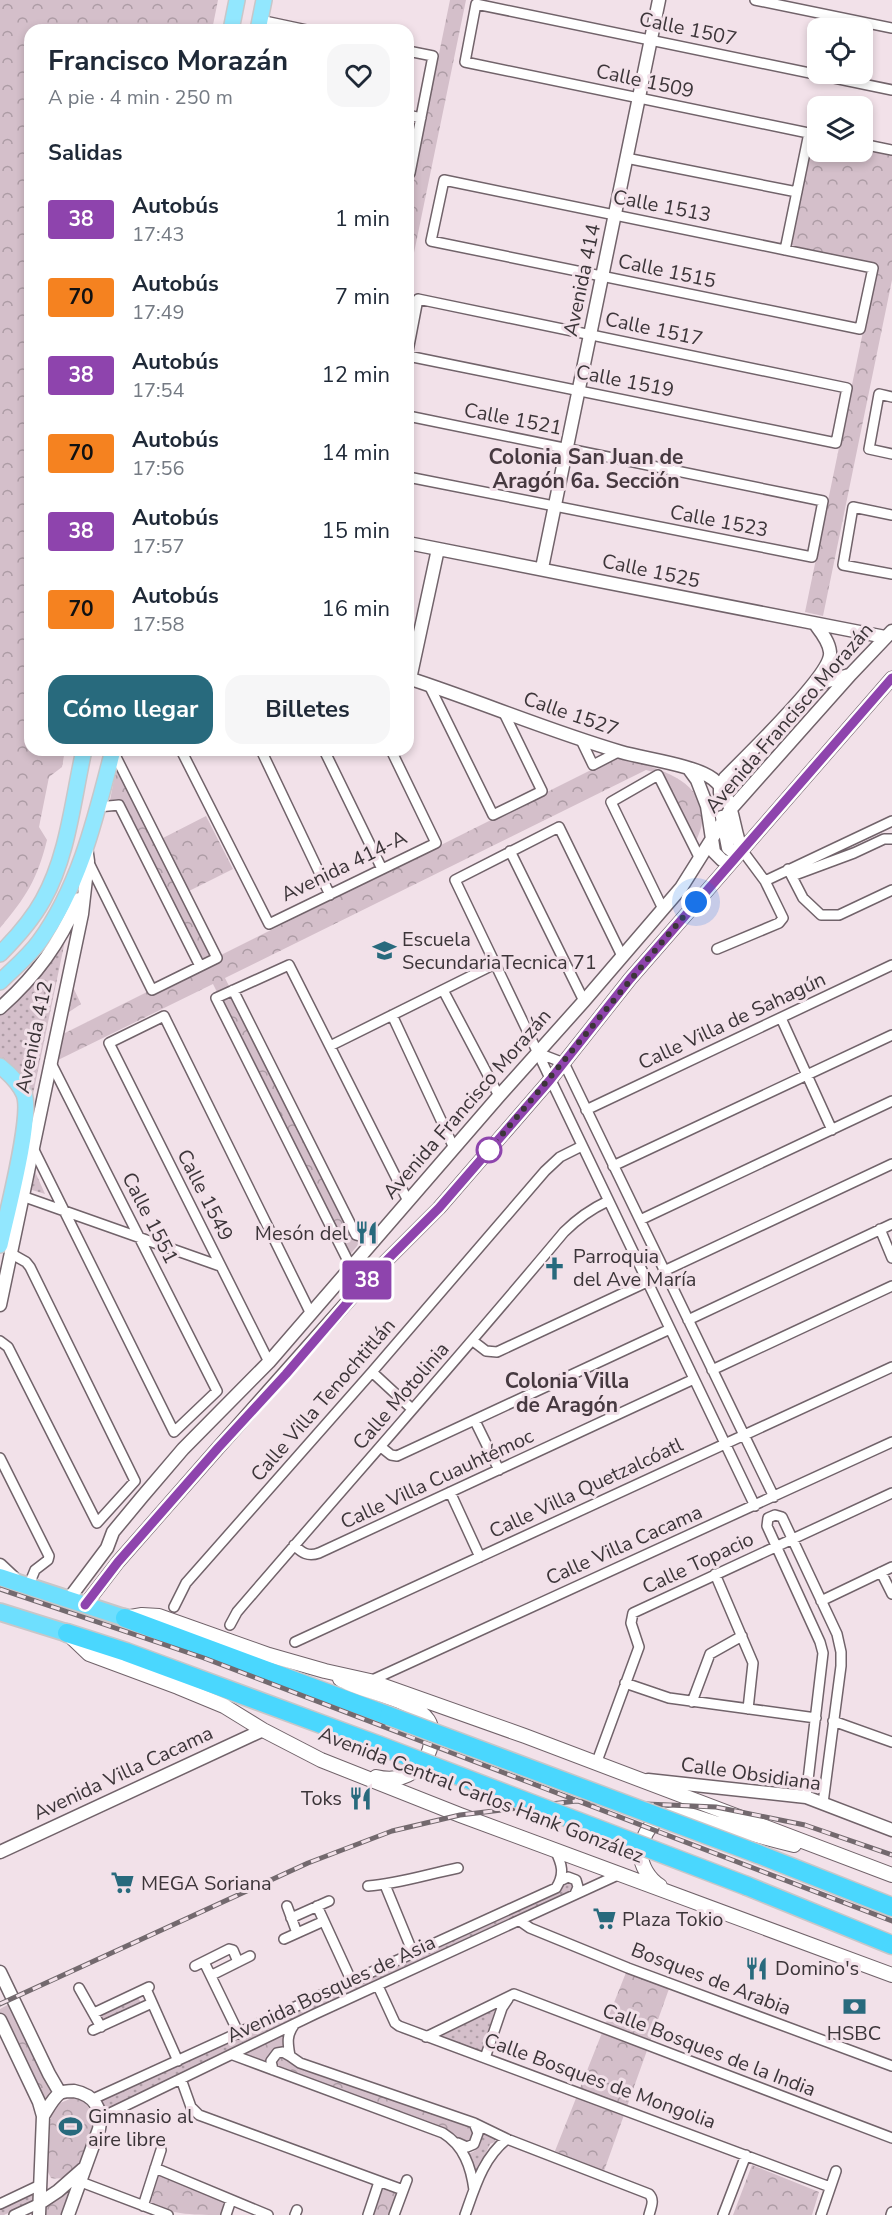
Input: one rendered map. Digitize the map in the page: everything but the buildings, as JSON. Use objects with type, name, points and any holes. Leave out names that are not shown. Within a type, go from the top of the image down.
[{"type":"highway","name":"Avenida Central Carlos Hank González","points":[[0,1577],[125,1618],[758,1854],[892,1907]]},
{"type":"highway","name":"Avenida Central Carlos Hank González","points":[[1,1612],[126,1652],[378,1745],[747,1886],[892,1945]]},
{"type":"main road","points":[[232,24],[237,0]]},
{"type":"main road","points":[[259,24],[264,0]]},
{"type":"main road","points":[[0,954],[17,937],[42,901],[53,880],[62,854],[83,756]]},
{"type":"main road","name":"Avenida 412","points":[[0,982],[38,943],[68,897],[87,854],[112,756]]},
{"type":"main road","points":[[0,1066],[13,1077],[25,1095],[27,1119],[5,1249]]},
{"type":"main road","name":"Avenida Central Carlos Hank González","points":[[125,1618],[142,1615],[159,1617],[269,1655],[325,1671],[370,1680],[892,1875]]},
{"type":"main road","name":"Avenida Central Carlos Hank González","points":[[67,1633],[89,1654],[178,1686],[214,1702],[321,1760],[460,1815],[892,1975]]},
{"type":"main road","points":[[325,1671],[351,1686],[408,1705],[429,1721],[431,1728],[430,1751],[424,1762],[413,1773],[398,1779],[386,1779],[353,1773]]},
{"type":"main road","points":[[672,1893],[656,1883],[644,1869],[640,1857],[641,1842],[647,1829],[664,1816],[684,1815],[795,1845],[823,1848]]},
{"type":"street","name":"Avenida 414","points":[[542,568],[659,0]]},
{"type":"street","points":[[755,0],[892,28]]},
{"type":"street","name":"Calle 1507","points":[[465,62],[476,4],[892,90]]},
{"type":"street","points":[[414,52],[433,56],[414,150]]},
{"type":"street","name":"Calle 1509","points":[[465,62],[807,133]]},
{"type":"street","points":[[414,116],[421,118]]},
{"type":"street","points":[[873,146],[892,150]]},
{"type":"street","points":[[784,250],[807,156]]},
{"type":"street","points":[[626,158],[797,192]]},
{"type":"street","name":"Calle 1513","points":[[431,241],[444,180],[615,215],[873,268],[860,329]]},
{"type":"street","name":"Calle 1515","points":[[431,241],[860,329]]},
{"type":"street","name":"Calle 1517","points":[[414,321],[418,299],[847,388],[836,443]]},
{"type":"street","name":"Calle 1519","points":[[414,354],[836,443]]},
{"type":"street","points":[[892,397],[879,394],[869,449],[892,454]]},
{"type":"street","name":"Calle 1521","points":[[414,417],[823,501],[812,557]]},
{"type":"street","name":"Calle 1523","points":[[414,478],[812,557]]},
{"type":"street","points":[[892,515],[854,507],[843,565],[892,574]]},
{"type":"street","name":"Calle 1525","points":[[414,544],[815,624],[889,634]]},
{"type":"street","points":[[414,656],[438,549]]},
{"type":"street","points":[[717,949],[782,921],[783,915],[765,881],[728,848],[726,796],[720,787],[725,778],[814,685],[829,662],[830,652],[826,639],[815,624]]},
{"type":"street","name":"Avenida Francisco Morazán","points":[[68,1600],[107,1548],[113,1532],[169,1465],[311,1314],[584,1001],[681,888],[726,815],[889,634]]},
{"type":"street","points":[[814,685],[851,674]]},
{"type":"street","points":[[85,1605],[118,1562],[366,1281],[439,1208],[550,1080],[630,979],[739,857],[892,678]]},
{"type":"street","name":"Calle 1527","points":[[414,680],[620,751],[689,769],[709,777],[720,787]]},
{"type":"street","points":[[429,685],[493,815],[542,791],[503,711]]},
{"type":"street","points":[[580,738],[593,765],[620,751]]},
{"type":"street","points":[[87,854],[152,990],[217,958],[116,756]]},
{"type":"street","name":"Avenida 414-A","points":[[184,756],[268,924],[436,843],[395,756]]},
{"type":"street","points":[[264,756],[330,895]]},
{"type":"street","points":[[327,756],[382,869]]},
{"type":"street","points":[[689,769],[702,792],[714,852],[722,860],[739,857]]},
{"type":"street","points":[[663,909],[611,802],[658,775],[699,857]]},
{"type":"street","points":[[98,807],[119,804],[200,966]]},
{"type":"street","points":[[790,872],[892,821]]},
{"type":"street","points":[[622,956],[559,826],[455,880],[755,1506]]},
{"type":"street","points":[[765,881],[854,853],[884,839],[892,839]]},
{"type":"street","points":[[147,859],[163,851]]},
{"type":"street","points":[[510,851],[584,1001]]},
{"type":"street","name":"Avenida 412","points":[[0,1305],[5,1249],[22,1196],[82,914],[87,854]]},
{"type":"street","points":[[790,872],[803,898],[821,915],[839,915],[892,890]]},
{"type":"street","points":[[0,1008],[22,989],[42,966],[57,943],[84,890]]},
{"type":"street","points":[[366,1281],[351,1268],[216,998],[289,964],[408,1201]]},
{"type":"street","points":[[330,1046],[495,964]]},
{"type":"street","name":"Calle Villa de Sahagún","points":[[586,1110],[892,965]]},
{"type":"street","points":[[233,990],[356,1235],[375,1240]]},
{"type":"street","points":[[443,990],[499,1096]]},
{"type":"street","points":[[392,1015],[454,1148]]},
{"type":"street","name":"Calle 1549","points":[[268,1362],[109,1043],[164,1016],[311,1314]]},
{"type":"street","points":[[781,1018],[832,1130]]},
{"type":"street","points":[[614,1166],[892,1035]]},
{"type":"street","points":[[538,1053],[564,1063],[774,1497]]},
{"type":"street","name":"Calle 1551","points":[[50,1060],[217,1391],[174,1432],[64,1211]]},
{"type":"street","points":[[640,1220],[892,1101]]},
{"type":"street","name":"Calle Villa Tenochtitlán","points":[[174,1607],[186,1583],[545,1171],[560,1157],[582,1146]]},
{"type":"street","points":[[32,1147],[64,1211]]},
{"type":"street","points":[[664,1271],[892,1164]]},
{"type":"street","points":[[22,1196],[220,1266]]},
{"type":"street","name":"Calle Motolinia","points":[[230,1625],[237,1612],[294,1545],[473,1341],[571,1225],[591,1209],[608,1201]]},
{"type":"street","points":[[325,1215],[341,1205]]},
{"type":"street","points":[[688,1320],[892,1224]]},
{"type":"street","points":[[880,1230],[892,1258]]},
{"type":"street","points":[[633,1252],[651,1244]]},
{"type":"street","points":[[0,1341],[8,1347],[97,1523],[135,1481],[30,1267],[5,1249]]},
{"type":"street","points":[[473,1341],[486,1351],[496,1352],[647,1282]]},
{"type":"street","points":[[712,1370],[892,1286]]},
{"type":"street","points":[[381,1447],[391,1455],[397,1456],[670,1329]]},
{"type":"street","points":[[684,1359],[702,1350]]},
{"type":"street","name":"Calle Villa Quetzalcóatl","points":[[295,1642],[892,1368]]},
{"type":"street","points":[[372,1372],[412,1409]]},
{"type":"street","name":"Calle Villa Cuauhtémoc","points":[[294,1545],[304,1554],[314,1555],[694,1379]]},
{"type":"street","points":[[475,1421],[499,1470]]},
{"type":"street","name":"Calle Villa Cacama","points":[[370,1680],[892,1442]]},
{"type":"street","points":[[0,1458],[49,1558],[35,1570],[26,1586],[0,1565]]},
{"type":"street","points":[[450,1492],[480,1557]]},
{"type":"street","name":"Calle Topacio","points":[[596,1764],[639,1647],[631,1623],[632,1615],[715,1574],[892,1493]]},
{"type":"street","points":[[806,1797],[823,1653],[767,1526],[767,1521],[771,1516],[782,1517],[837,1634],[841,1652],[823,1803]]},
{"type":"street","points":[[107,1548],[118,1562]]},
{"type":"street","points":[[821,1601],[892,1567]]},
{"type":"street","points":[[881,1572],[892,1594]]},
{"type":"street","points":[[715,1574],[753,1663],[748,1709]]},
{"type":"street","points":[[820,1642],[837,1634]]},
{"type":"street","points":[[692,1702],[710,1654],[742,1636]]},
{"type":"street","points":[[625,1683],[669,1698],[816,1718]]},
{"type":"street","points":[[833,1721],[892,1743]]},
{"type":"street","name":"Avenida Villa Cacama","points":[[0,1852],[263,1730]]},
{"type":"street","name":"Calle Obsidiana","points":[[636,1779],[806,1797],[892,1830]]},
{"type":"street","points":[[555,1850],[561,1862],[562,1880],[568,1877],[576,1880],[578,1887],[575,1894]]},
{"type":"street","points":[[368,1886],[385,1885],[458,1868]]},
{"type":"street","name":"Avenida Bosques de Asia","points":[[102,2117],[620,1874]]},
{"type":"street","name":"Avenida Bosques de Asia","points":[[93,2100],[556,1888],[562,1880]]},
{"type":"street","points":[[385,1885],[413,1953]]},
{"type":"street","points":[[291,1918],[329,1901]]},
{"type":"street","points":[[286,1906],[297,1933]]},
{"type":"street","points":[[317,1906],[352,1982]]},
{"type":"street","points":[[284,1939],[324,1921]]},
{"type":"street","name":"Bosques de Arabia","points":[[520,1921],[530,1928],[628,1968],[892,2066]]},
{"type":"street","points":[[238,1962],[233,1950],[229,1949],[199,1964],[212,1975],[239,2034]]},
{"type":"street","points":[[212,1975],[250,1956]]},
{"type":"street","points":[[0,1972],[60,2093]]},
{"type":"street","name":"Calle Bosques de Mongolia","points":[[378,1986],[396,2024],[830,2187]]},
{"type":"street","points":[[79,1988],[94,2013],[97,2029],[152,2003]]},
{"type":"street","points":[[94,2013],[149,1988],[152,2003],[178,2061]]},
{"type":"street","points":[[426,2037],[514,1995]]},
{"type":"street","points":[[485,2058],[502,2008],[514,1995]]},
{"type":"street","name":"Calle Bosques de la India","points":[[514,1995],[892,2138]]},
{"type":"street","points":[[0,2020],[43,2116],[39,2209]]},
{"type":"street","points":[[290,2056],[287,2036],[294,2025]]},
{"type":"street","points":[[273,2070],[271,2061],[277,2053],[284,2052],[311,2067],[474,2123],[507,2139],[648,2194],[653,2203],[649,2215]]},
{"type":"street","points":[[234,2055],[444,2133],[467,2147],[474,2144],[478,2133],[474,2123]]},
{"type":"street","points":[[181,2079],[191,2107],[199,2115],[403,2190]]},
{"type":"street","points":[[43,2116],[60,2093],[71,2091],[86,2095],[93,2100],[102,2117],[68,2215]]},
{"type":"street","points":[[465,2215],[491,2154],[507,2139]]},
{"type":"street","points":[[458,2143],[469,2166],[474,2190]]},
{"type":"street","points":[[143,2206],[161,2150]]},
{"type":"street","points":[[723,2215],[746,2155]]},
{"type":"street","points":[[14,2215],[39,2209],[86,2166]]},
{"type":"street","points":[[155,2168],[268,2215]]},
{"type":"street","points":[[41,2169],[45,2180],[53,2185],[63,2186]]},
{"type":"street","points":[[821,2215],[836,2171]]},
{"type":"street","points":[[394,2215],[407,2180]]},
{"type":"street","points":[[81,2182],[168,2215]]},
{"type":"street","points":[[368,2215],[379,2182]]},
{"type":"street","points":[[0,2204],[40,2185]]},
{"type":"street","points":[[226,2215],[231,2200]]},
{"type":"green space","points":[[0,0],[218,0],[213,24],[24,24],[24,756],[64,756],[62,767],[49,777],[39,827],[47,840],[35,877],[24,897],[0,928]]},
{"type":"green space","points":[[450,0],[466,0],[414,253],[414,176]]},
{"type":"green space","points":[[873,152],[892,156],[892,280],[823,616],[805,612],[877,264],[790,245],[807,162],[873,162]]},
{"type":"green space","points":[[619,756],[661,770],[686,785],[696,795],[701,807],[702,823],[695,845],[661,774],[646,770],[225,978],[353,1236],[361,1241],[349,1256],[213,984],[58,1060],[56,1056],[61,1035],[203,964],[123,802],[117,799],[110,800],[117,764],[215,958]]},
{"type":"green space","points":[[206,816],[233,869],[189,891],[163,838]]},
{"type":"green space","points":[[66,936],[31,1104],[0,1064],[0,1015],[25,992]]},
{"type":"green space","points":[[72,985],[81,1004],[66,1014]]},
{"type":"green space","points":[[33,1167],[45,1194],[29,1189]]},
{"type":"green space","points":[[565,1880],[574,1880],[575,1891],[103,2112],[99,2101],[551,1894],[561,1889]]},
{"type":"green space","points":[[627,1970],[670,1986],[604,2171],[555,2151]]},
{"type":"green space","points":[[137,1996],[141,2003],[104,2022],[100,2014]]},
{"type":"green space","points":[[11,2003],[55,2092],[42,2106],[0,2012],[0,2009]]},
{"type":"green space","points":[[495,2009],[482,2053],[436,2036]]},
{"type":"green space","points":[[282,2035],[285,2038],[286,2048],[268,2057],[266,2063],[242,2053]]},
{"type":"green space","points":[[286,2056],[293,2064],[308,2072],[313,2071],[474,2126],[475,2137],[469,2143],[460,2141],[448,2130],[278,2068],[275,2062],[277,2057]]},
{"type":"green space","points":[[72,2098],[84,2102],[91,2112],[93,2126],[91,2141],[76,2169],[65,2177],[51,2178],[47,2170],[51,2113],[58,2104]]},
{"type":"green space","points":[[482,2131],[495,2138],[495,2142],[490,2144],[477,2173],[468,2154],[480,2146]]},
{"type":"green space","points":[[752,2165],[819,2192],[812,2215],[733,2215]]},
{"type":"green space","points":[[159,2175],[227,2203],[223,2215],[176,2212],[150,2204]]},
{"type":"green space","points":[[77,2179],[65,2215],[42,2215],[43,2205]]},
{"type":"green space","points":[[383,2188],[400,2193],[391,2215],[372,2215]]},
{"type":"green space","points":[[36,2191],[37,2199],[0,2215],[0,2207]]},
{"type":"railway","points":[[0,1589],[204,1658],[892,1921]]},
{"type":"railway","points":[[0,2004],[308,1863],[392,1831],[460,1815],[576,1801],[716,1807],[805,1825],[892,1855]]},
{"type":"bus line","name":"38","points":[[85,1605],[118,1562],[366,1281],[439,1208],[550,1080],[630,979],[892,678]]},
{"type":"place","name":"Escuela SecundariaTecnica 71","points":[[384,950]]},
{"type":"place","name":"Mesón del","points":[[366,1233]]},
{"type":"place","name":"Parroquia del Ave María","points":[[555,1268]]},
{"type":"place","name":"Toks","points":[[360,1798]]},
{"type":"place","name":"MEGA Soriana","points":[[123,1883]]},
{"type":"place","name":"Plaza Tokio","points":[[604,1919]]},
{"type":"place","name":"Domino's","points":[[757,1968]]},
{"type":"place","name":"HSBC","points":[[854,2006]]},
{"type":"place","name":"Gimnasio al aire libre","points":[[70,2127]]},
{"type":"district","name":"Colonia San Juan de Aragón 6a. Sección","points":[[586,469]]},
{"type":"district","name":"Colonia Villa de Aragón","points":[[567,1393]]},
{"type":"route","points":[[489,1150],[550,1080],[630,979],[696,902]]}]
